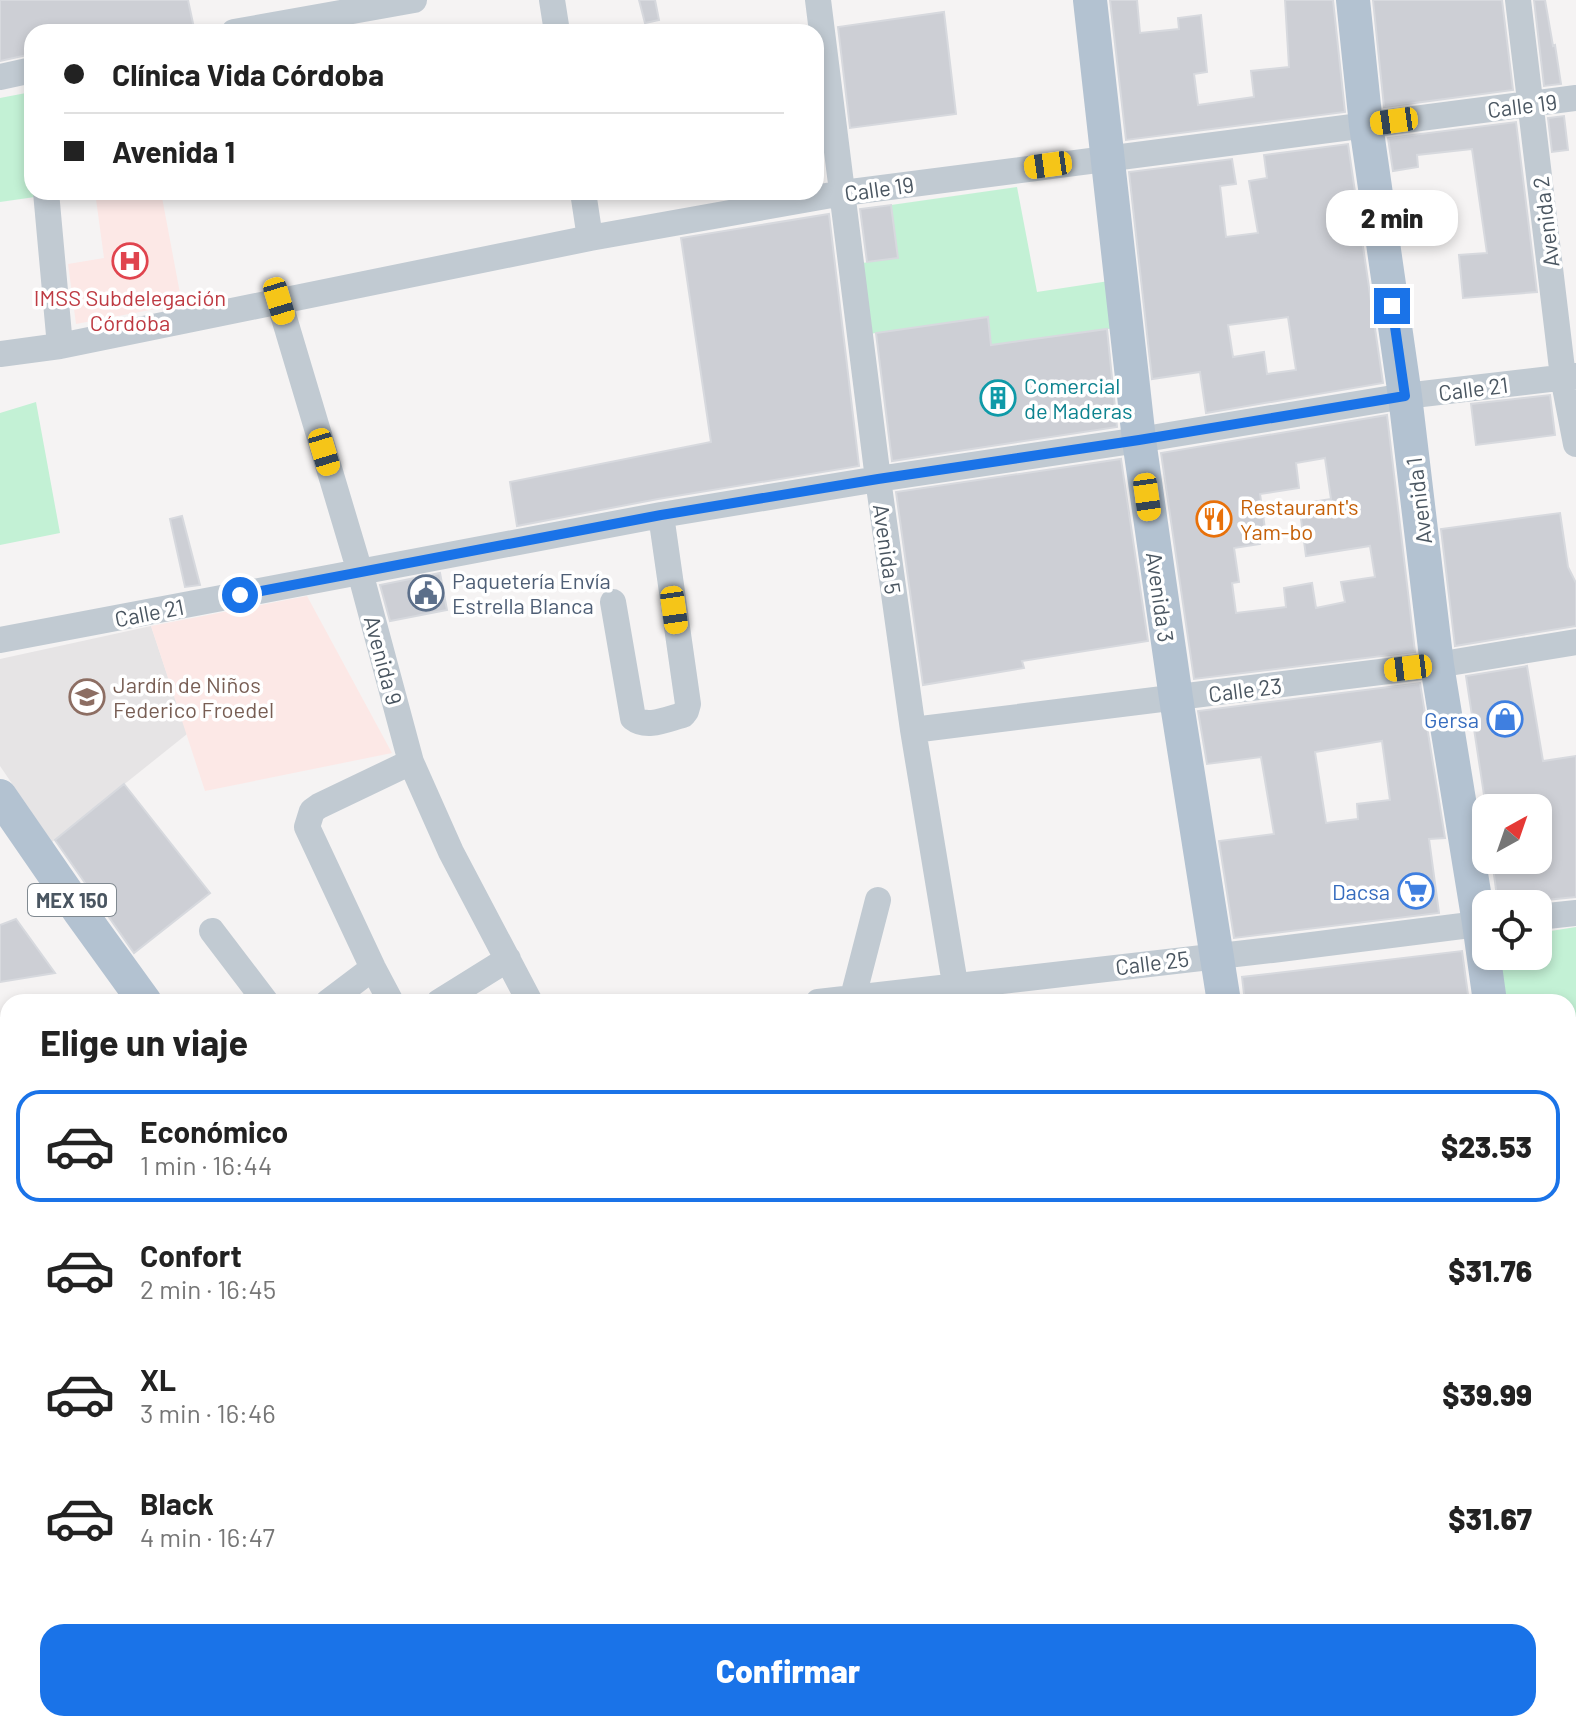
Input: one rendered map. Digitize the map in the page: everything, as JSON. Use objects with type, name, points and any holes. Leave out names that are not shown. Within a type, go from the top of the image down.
[{"type":"main road","name":"Avenida 3","points":[[1090,0],[1139,440],[1223,994]]},
{"type":"main road","name":"Avenida 1","points":[[1353,0],[1366,125],[1405,396],[1437,665],[1477,890]]},
{"type":"main road","name":"MEX 150","points":[[0,796],[119,994]]},
{"type":"main road","name":"MEX 150","points":[[0,837],[138,994]]},
{"type":"main road","name":"Avenida 1","points":[[1487,970],[1489,994]]},
{"type":"street","points":[[279,24],[414,0]]},
{"type":"street","points":[[552,0],[556,24]]},
{"type":"street","name":"Avenida 5","points":[[818,0],[821,24]]},
{"type":"street","name":"Avenida 2","points":[[1518,0],[1570,377],[1576,444]]},
{"type":"street","name":"Avenida 5","points":[[824,46],[913,730],[957,994]]},
{"type":"street","points":[[0,77],[24,72]]},
{"type":"street","name":"Calle 19","points":[[824,196],[1576,98]]},
{"type":"street","points":[[47,200],[60,346]]},
{"type":"street","points":[[584,200],[590,238]]},
{"type":"street","name":"Calle 19","points":[[0,354],[60,346],[590,238],[804,200]]},
{"type":"street","name":"Avenida 9","points":[[279,301],[360,572],[411,762],[451,852],[526,994]]},
{"type":"street","name":"Calle 21","points":[[0,640],[661,515],[1405,396],[1570,377]]},
{"type":"street","points":[[613,602],[633,718],[645,724],[683,715],[688,704],[661,515]]},
{"type":"street","name":"Calle 23","points":[[913,730],[1437,665],[1576,642]]},
{"type":"street","points":[[387,994],[308,830],[308,823],[312,811],[319,806],[411,762]]},
{"type":"street","points":[[854,994],[878,900]]},
{"type":"street","points":[[1552,916],[1576,913]]},
{"type":"street","name":"Calle 25","points":[[957,994],[1217,955],[1472,924]]},
{"type":"street","points":[[212,931],[260,994]]},
{"type":"street","points":[[452,994],[508,959]]},
{"type":"street","points":[[339,994],[373,968]]},
{"type":"shaded area","name":"IMSS Subdelegación Córdoba","points":[[96,200],[162,200],[182,304],[76,324],[68,264],[104,258]]},
{"type":"shaded area","points":[[307,596],[392,753],[205,791],[151,626]]},
{"type":"shaded area","name":"Jardín de Niños Federico Froedel","points":[[151,626],[187,734],[52,842],[0,766],[0,659]]},
{"type":"green space","points":[[24,93],[24,199],[0,202],[0,98]]},
{"type":"green space","points":[[1017,187],[1037,292],[1109,281],[1115,328],[991,345],[987,317],[869,334],[862,263],[898,258],[891,205]]},
{"type":"green space","points":[[36,402],[60,533],[0,545],[0,413]]},
{"type":"green space","points":[[1576,927],[1576,994],[1500,994],[1497,970],[1552,970],[1552,931]]},
{"type":"building","points":[[0,0],[188,0],[193,24],[24,24],[24,56],[0,61]]},
{"type":"building","points":[[639,0],[655,0],[659,20],[645,23]]},
{"type":"building","points":[[1110,0],[1137,0],[1140,33],[1179,29],[1178,18],[1201,15],[1207,72],[1194,74],[1198,105],[1254,97],[1251,71],[1289,67],[1285,0],[1333,0],[1345,112],[1126,140]]},
{"type":"building","points":[[1373,0],[1502,0],[1513,90],[1384,107]]},
{"type":"building","points":[[1534,0],[1545,0],[1561,84],[1544,86]]},
{"type":"building","points":[[944,12],[956,114],[850,128],[838,27]]},
{"type":"building","points":[[1564,116],[1568,150],[1552,152],[1548,118]]},
{"type":"building","points":[[1516,122],[1537,292],[1463,298],[1459,255],[1487,253],[1472,149],[1417,155],[1418,167],[1393,171],[1388,138]]},
{"type":"building","points":[[1348,144],[1383,383],[1206,413],[1200,372],[1152,379],[1129,172],[1232,159],[1236,184],[1220,186],[1226,237],[1258,233],[1249,181],[1267,178],[1264,155]],"holes":[[[1288,317],[1296,370],[1267,374],[1264,352],[1233,357],[1228,325]]]},
{"type":"building","points":[[891,205],[898,258],[867,262],[860,209]]},
{"type":"building","points":[[829,214],[859,466],[517,526],[510,482],[711,442],[681,238]]},
{"type":"building","points":[[988,317],[991,345],[1107,329],[1117,427],[892,461],[876,333]]},
{"type":"building","points":[[1550,395],[1555,435],[1476,445],[1471,404]]},
{"type":"building","points":[[1387,415],[1415,652],[1194,679],[1161,453]],"holes":[[[1325,458],[1331,499],[1299,504],[1306,556],[1370,546],[1375,577],[1341,582],[1345,602],[1316,608],[1312,583],[1284,588],[1286,607],[1236,613],[1232,583],[1239,582],[1234,548],[1260,544],[1257,530],[1265,529],[1260,494],[1299,488],[1296,463]]]},
{"type":"building","points":[[1121,459],[1148,641],[1022,661],[1024,668],[923,685],[896,492]]},
{"type":"building","points":[[1560,513],[1568,567],[1576,583],[1576,626],[1455,646],[1441,529]]},
{"type":"building","points":[[182,516],[200,585],[185,587],[170,519]]},
{"type":"building","points":[[440,573],[447,610],[390,621],[380,585]]},
{"type":"building","points":[[1527,666],[1543,761],[1576,756],[1576,897],[1552,899],[1552,890],[1496,890],[1494,874],[1552,874],[1552,794],[1484,794],[1466,676]]},
{"type":"building","points":[[1420,683],[1445,838],[1429,839],[1439,913],[1234,938],[1219,841],[1274,834],[1261,757],[1207,764],[1198,711]],"holes":[[[1382,741],[1390,800],[1357,804],[1358,819],[1326,823],[1315,752]]]},
{"type":"building","points":[[124,784],[210,893],[134,953],[55,840]]},
{"type":"building","points":[[16,919],[55,973],[0,982],[0,925]]},
{"type":"building","points":[[1462,951],[1468,994],[1244,994],[1242,977]]},
{"type":"place","name":"IMSS Subdelegación Córdoba","points":[[130,261]]},
{"type":"place","name":"Comercial de Maderas","points":[[998,398]]},
{"type":"place","name":"Restaurant's Yam-bo","points":[[1214,519]]},
{"type":"place","name":"Paquetería Envía Estrella Blanca","points":[[426,593]]},
{"type":"place","name":"Jardín de Niños Federico Froedel","points":[[87,697]]},
{"type":"place","name":"Gersa","points":[[1505,719]]},
{"type":"place","name":"Dacsa","points":[[1416,891]]},
{"type":"route","points":[[240,595],[661,515],[1405,396],[1392,306]]}]
